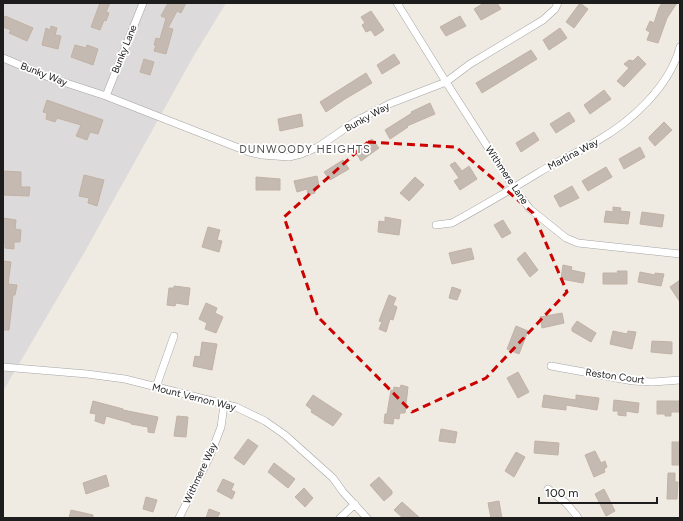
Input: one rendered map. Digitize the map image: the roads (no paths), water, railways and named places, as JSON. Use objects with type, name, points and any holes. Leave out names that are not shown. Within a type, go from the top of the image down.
[{"type":"street","name":"Bunky Lane","points":[[106,96],[143,3]]},
{"type":"street","name":"Withmere Lane","points":[[397,3],[514,188],[530,209],[566,238],[578,243],[680,254]]},
{"type":"street","name":"Bunky Way","points":[[3,58],[51,78],[106,96],[249,152],[262,155],[289,157],[318,147],[356,121],[389,104],[446,82],[482,57],[543,20],[558,3]]},
{"type":"street","name":"Martina Way","points":[[436,225],[452,224],[539,172],[596,142],[618,128],[657,90],[677,57],[680,47]]},
{"type":"street","points":[[156,387],[174,336]]},
{"type":"street","name":"Reston Court","points":[[551,366],[633,381],[653,382],[680,380]]},
{"type":"street","name":"Mount Vernon Way","points":[[3,367],[87,374],[125,379],[236,407],[265,421],[285,435],[333,478],[367,518]]},
{"type":"street","name":"Withmere Way","points":[[179,518],[210,456],[221,427],[224,405]]},
{"type":"street","points":[[548,489],[566,503],[578,518]]},
{"type":"street","points":[[340,518],[355,504]]},
{"type":"district","name":"DUNWOODY HEIGHTS","points":[[305,149]]}]
